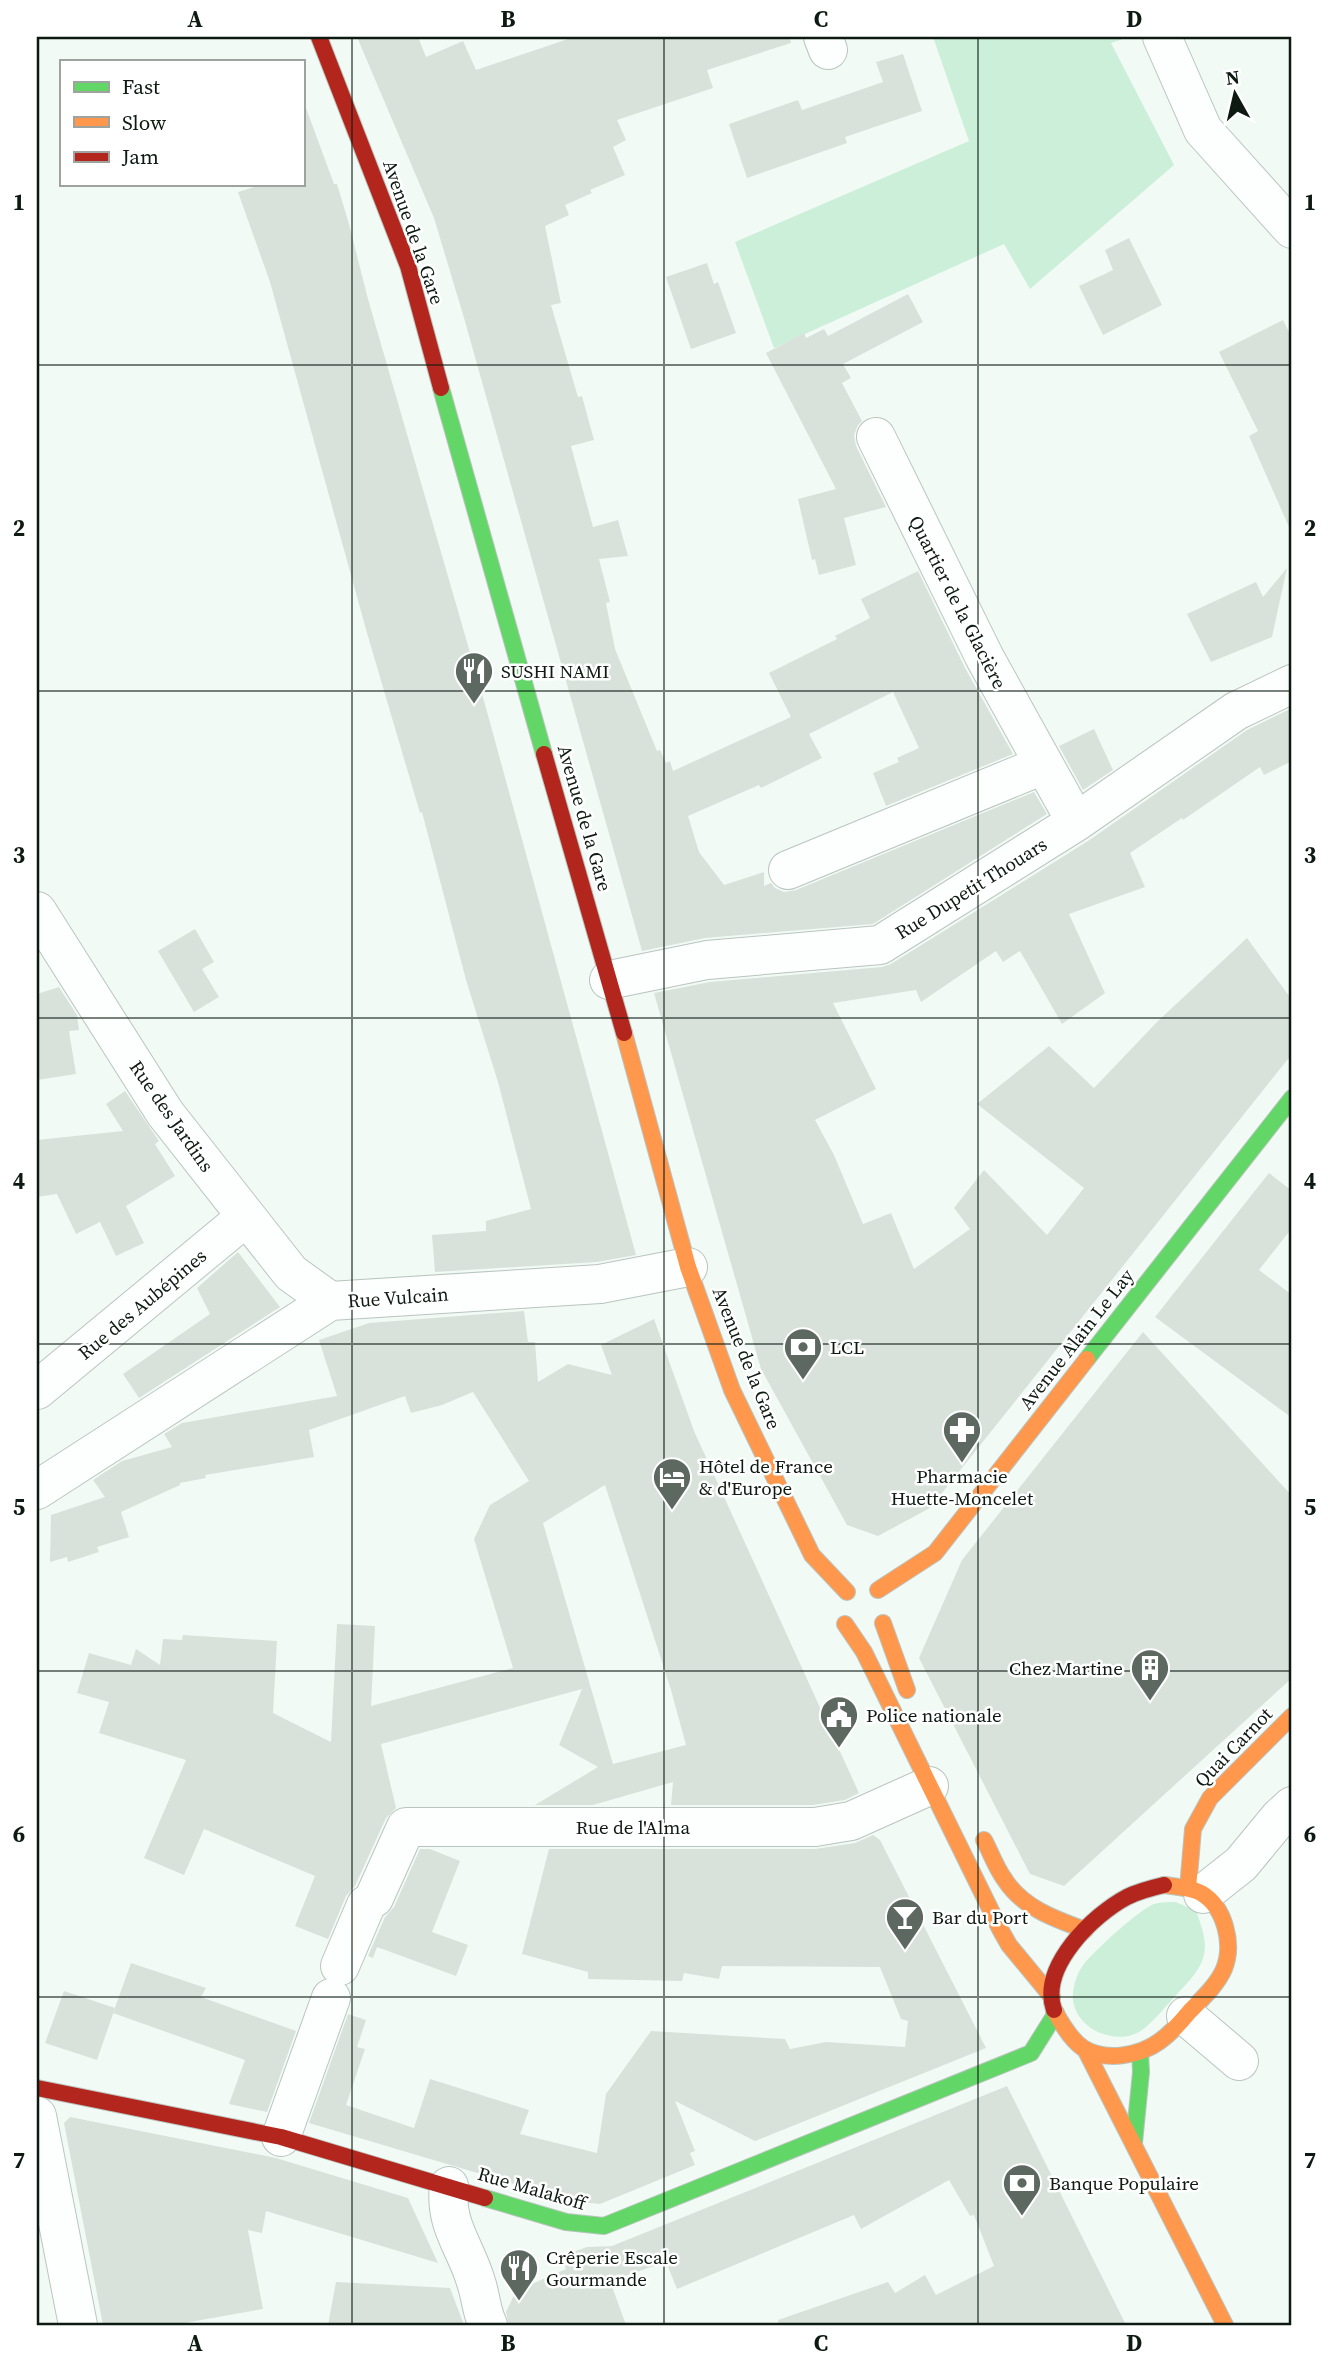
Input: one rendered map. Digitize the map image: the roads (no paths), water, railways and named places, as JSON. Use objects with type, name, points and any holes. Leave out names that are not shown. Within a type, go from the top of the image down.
[{"type":"main road","name":"Avenue de la Gare","points":[[319,37],[408,266],[688,1267],[732,1390],[812,1555],[843,1608],[1009,1945],[1052,1997]]},
{"type":"main road","name":"Avenue Alain Le Lay","points":[[883,1606],[935,1553],[1292,1098]]},
{"type":"main road","points":[[883,1606],[878,1628],[864,1633],[857,1633],[843,1608],[862,1586],[883,1606],[902,1681],[914,1704]]},
{"type":"main road","name":"Quai Carnot","points":[[1195,1891],[1193,1829],[1210,1798],[1292,1716]]},
{"type":"main road","points":[[979,1830],[1007,1885],[1023,1900],[1050,1917],[1085,1930]]},
{"type":"main road","points":[[1164,1885],[1195,1891],[1217,1908],[1225,1927],[1227,1955],[1224,1970],[1211,1988],[1170,2035],[1140,2053],[1101,2055],[1075,2044],[1052,2006],[1056,1974],[1068,1951],[1104,1912],[1143,1890],[1164,1885]]},
{"type":"main road","name":"Rue Malakoff","points":[[37,2088],[281,2137],[566,2222],[592,2227],[604,2226],[1031,2053],[1056,2013]]},
{"type":"main road","points":[[1085,2049],[1225,2325]]},
{"type":"main road","points":[[1134,2143],[1141,2072],[1140,2053]]},
{"type":"street","points":[[1162,37],[1203,130],[1292,229]]},
{"type":"street","name":"Quartier de la Glacière","points":[[876,437],[967,623],[1076,822]]},
{"type":"street","name":"Rue Dupetit Thouars","points":[[609,980],[707,960],[880,945],[1076,822],[1237,710],[1292,684]]},
{"type":"street","points":[[788,870],[1043,765]]},
{"type":"street","name":"Rue des Jardins","points":[[37,911],[165,1113],[291,1273],[330,1301]]},
{"type":"street","name":"Rue des Aubépines","points":[[37,1390],[246,1217]]},
{"type":"street","name":"Rue Vulcain","points":[[37,1490],[330,1301],[600,1284],[688,1267]]},
{"type":"street","name":"Rue de l'Alma","points":[[281,2137],[335,1982],[406,1827],[815,1827],[851,1821],[929,1786]]},
{"type":"street","points":[[1195,1891],[1241,1864],[1292,1806]]},
{"type":"street","points":[[1186,2016],[1239,2061]]},
{"type":"street","points":[[37,2116],[78,2325]]},
{"type":"street","points":[[449,2186],[447,2200],[450,2220],[474,2276],[488,2325]]},
{"type":"place","name":"SUSHI NAMI","points":[[474,705]]},
{"type":"place","name":"LCL","points":[[803,1381]]},
{"type":"place","name":"Pharmacie Huette-Moncelet","points":[[962,1464]]},
{"type":"place","name":"Hôtel de France & d'Europe","points":[[672,1511]]},
{"type":"place","name":"Chez Martine","points":[[1150,1702]]},
{"type":"place","name":"Police nationale","points":[[839,1749]]},
{"type":"place","name":"Bar du Port","points":[[905,1951]]},
{"type":"place","name":"Banque Populaire","points":[[1022,2217]]},
{"type":"place","name":"Crêperie Escale Gourmande","points":[[519,2302]]}]
